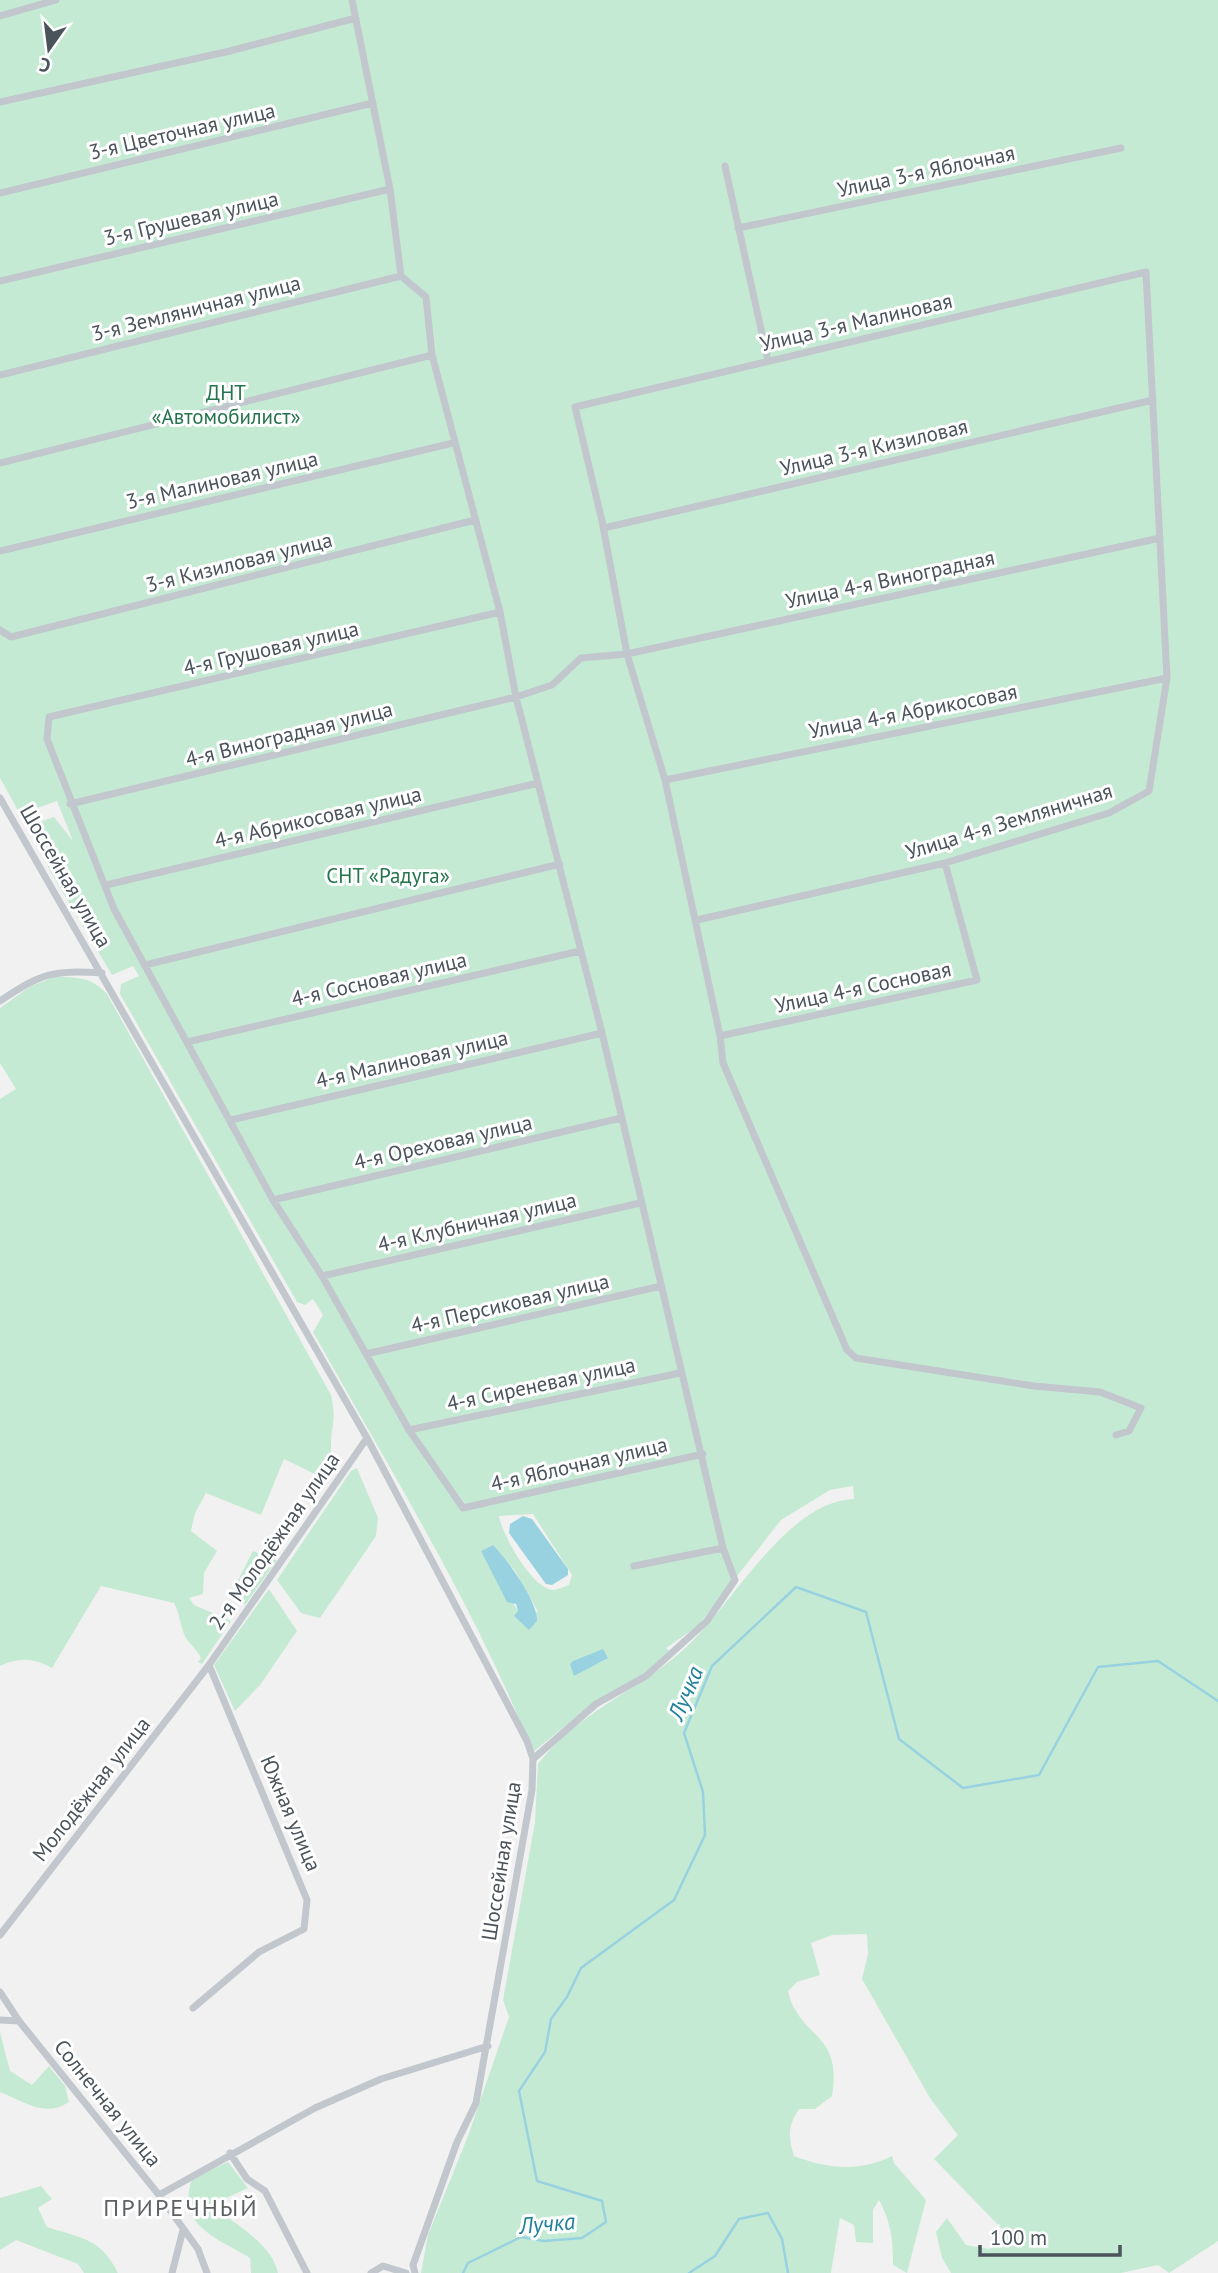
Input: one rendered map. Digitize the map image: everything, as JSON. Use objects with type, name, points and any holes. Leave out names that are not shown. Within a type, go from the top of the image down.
[{"type":"street","points":[[0,16],[55,0]]},
{"type":"street","points":[[352,0],[390,189],[401,276],[426,297],[432,355],[453,443],[500,612],[516,697],[560,864],[680,1373],[703,1454],[723,1548],[735,1580],[706,1621],[646,1676],[596,1704],[533,1759]]},
{"type":"street","points":[[0,102],[230,51],[356,18]]},
{"type":"street","name":"3-я Цветочная улица","points":[[0,192],[373,103]]},
{"type":"street","name":"Улица 3-я Яблочная","points":[[738,228],[1121,148]]},
{"type":"street","points":[[724,166],[768,361]]},
{"type":"street","name":"3-я Грушевая улица","points":[[0,281],[390,189]]},
{"type":"street","name":"Улица 3-я Малиновая","points":[[604,528],[575,407],[1146,272]]},
{"type":"street","name":"Улица 4-я Земляничная","points":[[697,920],[945,863],[1109,813],[1149,790],[1167,678],[1146,272]]},
{"type":"street","name":"3-я Земляничная улица","points":[[0,374],[401,276]]},
{"type":"street","points":[[0,463],[432,355]]},
{"type":"street","name":"Улица 3-я Кизиловая","points":[[604,528],[1153,400]]},
{"type":"street","name":"3-я Малиновая улица","points":[[0,551],[453,443]]},
{"type":"street","name":"3-я Кизиловая улица","points":[[0,630],[11,637],[475,520]]},
{"type":"street","points":[[604,528],[627,654],[665,779],[697,920],[723,1063],[730,1086],[847,1350],[856,1358],[1034,1386],[1100,1392],[1141,1408],[1129,1431],[1116,1435]]},
{"type":"street","name":"Улица 4-я Виноградная","points":[[516,697],[552,685],[581,658],[627,654],[1160,538]]},
{"type":"street","name":"4-я Грушовая улица","points":[[70,804],[47,739],[49,717],[500,612]]},
{"type":"street","name":"Улица 4-я Абрикосовая","points":[[665,779],[1167,678]]},
{"type":"street","name":"4-я Виноградная улица","points":[[70,804],[516,697]]},
{"type":"street","name":"4-я Абрикосовая улица","points":[[107,885],[538,783]]},
{"type":"street","name":"Шоссейная улица","points":[[0,798],[367,1438],[527,1741],[533,1759],[524,1839],[476,2103],[457,2142],[413,2265],[415,2273]]},
{"type":"street","points":[[70,804],[107,885],[114,909],[273,1200],[322,1276],[409,1430]]},
{"type":"street","name":"Улица 4-я Сосновая","points":[[720,1036],[977,980],[945,863]]},
{"type":"street","points":[[145,965],[560,864]]},
{"type":"street","name":"4-я Сосновая улица","points":[[187,1042],[580,951]]},
{"type":"street","points":[[0,1000],[36,978],[52,972],[102,972]]},
{"type":"street","name":"4-я Малиновая улица","points":[[231,1119],[601,1033]]},
{"type":"street","name":"4-я Ореховая улица","points":[[273,1200],[621,1118]]},
{"type":"street","name":"4-я Клубничная улица","points":[[322,1276],[640,1203]]},
{"type":"street","name":"4-я Персиковая улица","points":[[366,1354],[661,1286]]},
{"type":"street","name":"4-я Сиреневая улица","points":[[409,1430],[680,1373]]},
{"type":"street","name":"4-я Яблочная улица","points":[[409,1430],[463,1508],[703,1454]]},
{"type":"street","name":"2-я Молодёжная улица","points":[[209,1665],[367,1438]]},
{"type":"street","points":[[634,1566],[723,1548]]},
{"type":"street","name":"Молодёжная улица","points":[[0,1935],[209,1665]]},
{"type":"street","name":"Южная улица","points":[[193,2008],[259,1952],[304,1929],[307,1900],[303,1884],[209,1665]]},
{"type":"street","name":"Солнечная улица","points":[[0,1992],[19,2021],[159,2195],[198,2249],[207,2273]]},
{"type":"street","points":[[0,2020],[19,2021]]},
{"type":"street","points":[[159,2195],[315,2108],[381,2079],[488,2046]]},
{"type":"street","points":[[230,2153],[247,2179],[265,2191],[307,2273]]},
{"type":"street","points":[[172,2273],[183,2230]]},
{"type":"street","points":[[371,2273],[383,2266],[406,2273]]},
{"type":"green space","points":[[0,0],[1218,0],[1218,2241],[1169,2273],[1158,2265],[1121,2273],[951,2273],[942,2258],[936,2232],[947,2218],[966,2245],[989,2249],[1008,2235],[934,2159],[958,2135],[930,2098],[862,1979],[868,1954],[867,1934],[832,1935],[811,1943],[820,1975],[797,1982],[788,1991],[801,2019],[826,2047],[834,2075],[832,2096],[815,2109],[799,2109],[795,2115],[790,2131],[792,2149],[794,2156],[819,2164],[843,2167],[868,2165],[892,2156],[894,2163],[926,2200],[907,2273],[893,2265],[890,2232],[879,2200],[873,2210],[873,2243],[856,2242],[854,2225],[840,2218],[831,2273],[421,2273],[428,2235],[468,2136],[509,2017],[503,2000],[535,1822],[538,1764],[570,1731],[681,1652],[782,1537],[805,1518],[829,1504],[854,1499],[853,1486],[830,1490],[781,1520],[698,1626],[666,1648],[669,1651],[638,1679],[586,1709],[533,1752],[510,1697],[458,1591],[313,1332],[323,1315],[313,1299],[305,1305],[297,1302],[120,994],[121,984],[139,976],[133,966],[112,975],[50,871],[29,826],[54,817],[73,841],[57,801],[20,814],[0,778]],"holes":[[[533,1514],[572,1575],[569,1585],[553,1590],[536,1581],[512,1547],[499,1516]],[[493,1545],[515,1571],[538,1612],[518,1611],[481,1551]]]},
{"type":"green space","points":[[55,977],[84,979],[96,984],[107,994],[331,1395],[333,1404],[332,1468],[329,1481],[284,1459],[261,1515],[206,1493],[195,1513],[191,1531],[217,1551],[204,1573],[203,1594],[189,1598],[194,1605],[231,1621],[202,1664],[198,1662],[201,1658],[184,1635],[174,1603],[101,1586],[52,1668],[26,1660],[0,1666],[0,1099],[16,1089],[0,1063],[0,1008],[31,986]]},
{"type":"green space","points":[[357,1468],[378,1518],[376,1536],[320,1618],[301,1613],[277,1580],[351,1471]]},
{"type":"green space","points":[[253,1551],[277,1560],[245,1605],[231,1594]]},
{"type":"green space","points":[[269,1589],[297,1631],[260,1685],[235,1711],[214,1665]]},
{"type":"green space","points":[[0,2032],[10,2071],[32,2085],[49,2066],[65,2086],[69,2102],[60,2107],[43,2109],[0,2092]]},
{"type":"green space","points":[[228,2162],[248,2188],[211,2205],[260,2243],[274,2262],[278,2273],[251,2273],[250,2258],[203,2229],[190,2208],[192,2179]]},
{"type":"green space","points":[[41,2186],[52,2199],[38,2208],[47,2227],[80,2237],[97,2246],[118,2273],[84,2273],[78,2264],[16,2240],[0,2250],[0,2198]]},
{"type":"water","points":[[523,1516],[532,1519],[568,1569],[568,1575],[552,1585],[546,1584],[509,1533],[510,1524]]},
{"type":"water","points":[[493,1545],[513,1570],[533,1603],[537,1621],[529,1630],[514,1616],[518,1611],[516,1604],[507,1602],[481,1551]]},
{"type":"water","points":[[603,1649],[608,1658],[574,1676],[570,1664],[573,1661]]},
{"type":"waterway","name":"Лучка","points":[[463,2273],[468,2263],[521,2237],[544,2241],[582,2238],[606,2222],[602,2201],[537,2181],[519,2091],[545,2052],[551,2019],[567,1997],[581,1968],[674,1900],[705,1835],[703,1792],[684,1733],[712,1666],[796,1587],[866,1612],[899,1739],[963,1788],[1039,1775],[1098,1667],[1158,1661],[1218,1701]]},
{"type":"waterway","name":"Лучка","points":[[689,2273],[715,2256],[739,2219],[768,2213],[782,2239],[788,2273]]},
{"type":"district","name":"ПРИРЕЧНЫЙ","points":[[181,2207]]},
{"type":"park label","name":"ДНТ «Автомобилист»","points":[[226,404]]},
{"type":"park label","name":"СНТ «Радуга»","points":[[388,875]]}]
